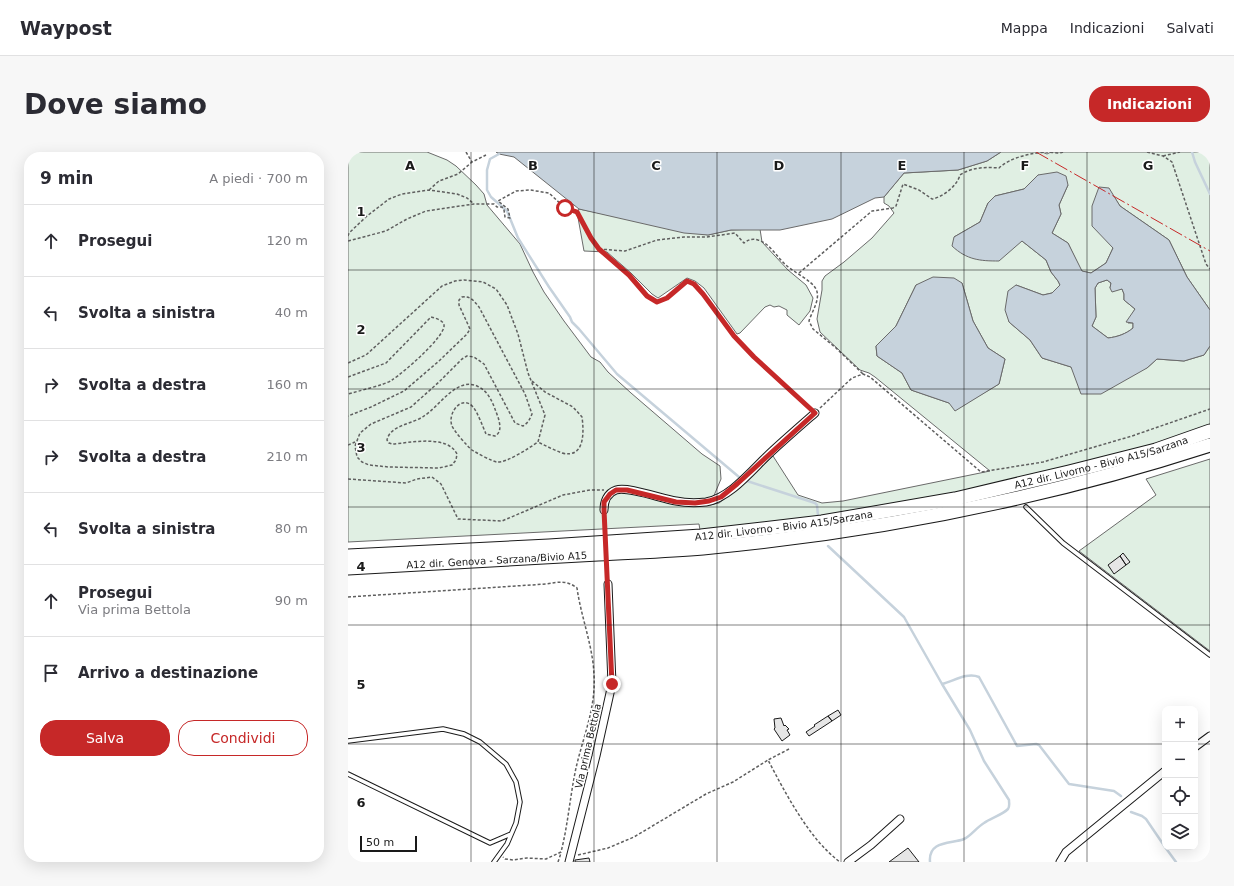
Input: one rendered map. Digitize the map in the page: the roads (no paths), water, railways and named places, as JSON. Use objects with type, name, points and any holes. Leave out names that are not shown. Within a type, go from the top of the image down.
[{"type":"highway","name":"A12 dir. Livorno - Bivio A15/Sarzana","points":[[348,556],[549,546],[701,536],[822,522],[955,498],[1054,476],[1156,450],[1210,432]]},
{"type":"highway","name":"A12 dir. Genova - Sarzana/Bivio A15","points":[[348,568],[703,548],[823,534],[957,511],[988,504],[1160,461],[1210,445]]},
{"type":"street","points":[[604,510],[604,502],[610,494],[616,490],[627,490],[676,502],[695,503],[721,497],[815,413]]},
{"type":"street","name":"Via prima Bettola","points":[[570,860],[612,684],[608,584]]},
{"type":"street","points":[[1198,745],[1210,736]]},
{"type":"street","points":[[1060,862],[1066,852],[1162,773]]},
{"type":"street","points":[[848,862],[900,819]]},
{"type":"lane","points":[[1026,507],[1063,543],[1210,656]]},
{"type":"lane","points":[[348,741],[442,729],[464,734],[480,742],[506,764],[516,782],[520,802],[516,823],[508,844],[494,862]]},
{"type":"lane","points":[[348,774],[490,843],[511,834]]},
{"type":"waterway","points":[[1192,152],[1210,194]]},
{"type":"waterway","points":[[499,154],[490,159],[487,170],[487,190],[491,197],[507,211],[518,238],[572,322],[617,374],[739,477]]},
{"type":"waterway","points":[[747,481],[815,503],[817,505],[818,516]]},
{"type":"waterway","points":[[828,546],[904,617],[942,684],[965,676],[979,677],[1017,746],[1039,745],[1069,784],[1114,791],[1121,796]]},
{"type":"waterway","points":[[930,862],[930,855],[937,846],[967,838],[981,825],[1006,811],[1009,806],[1009,800],[984,761],[970,730],[942,684]]},
{"type":"waterway","points":[[1131,812],[1146,819],[1162,843]]},
{"type":"waterway","points":[[1167,850],[1176,862]]}]
